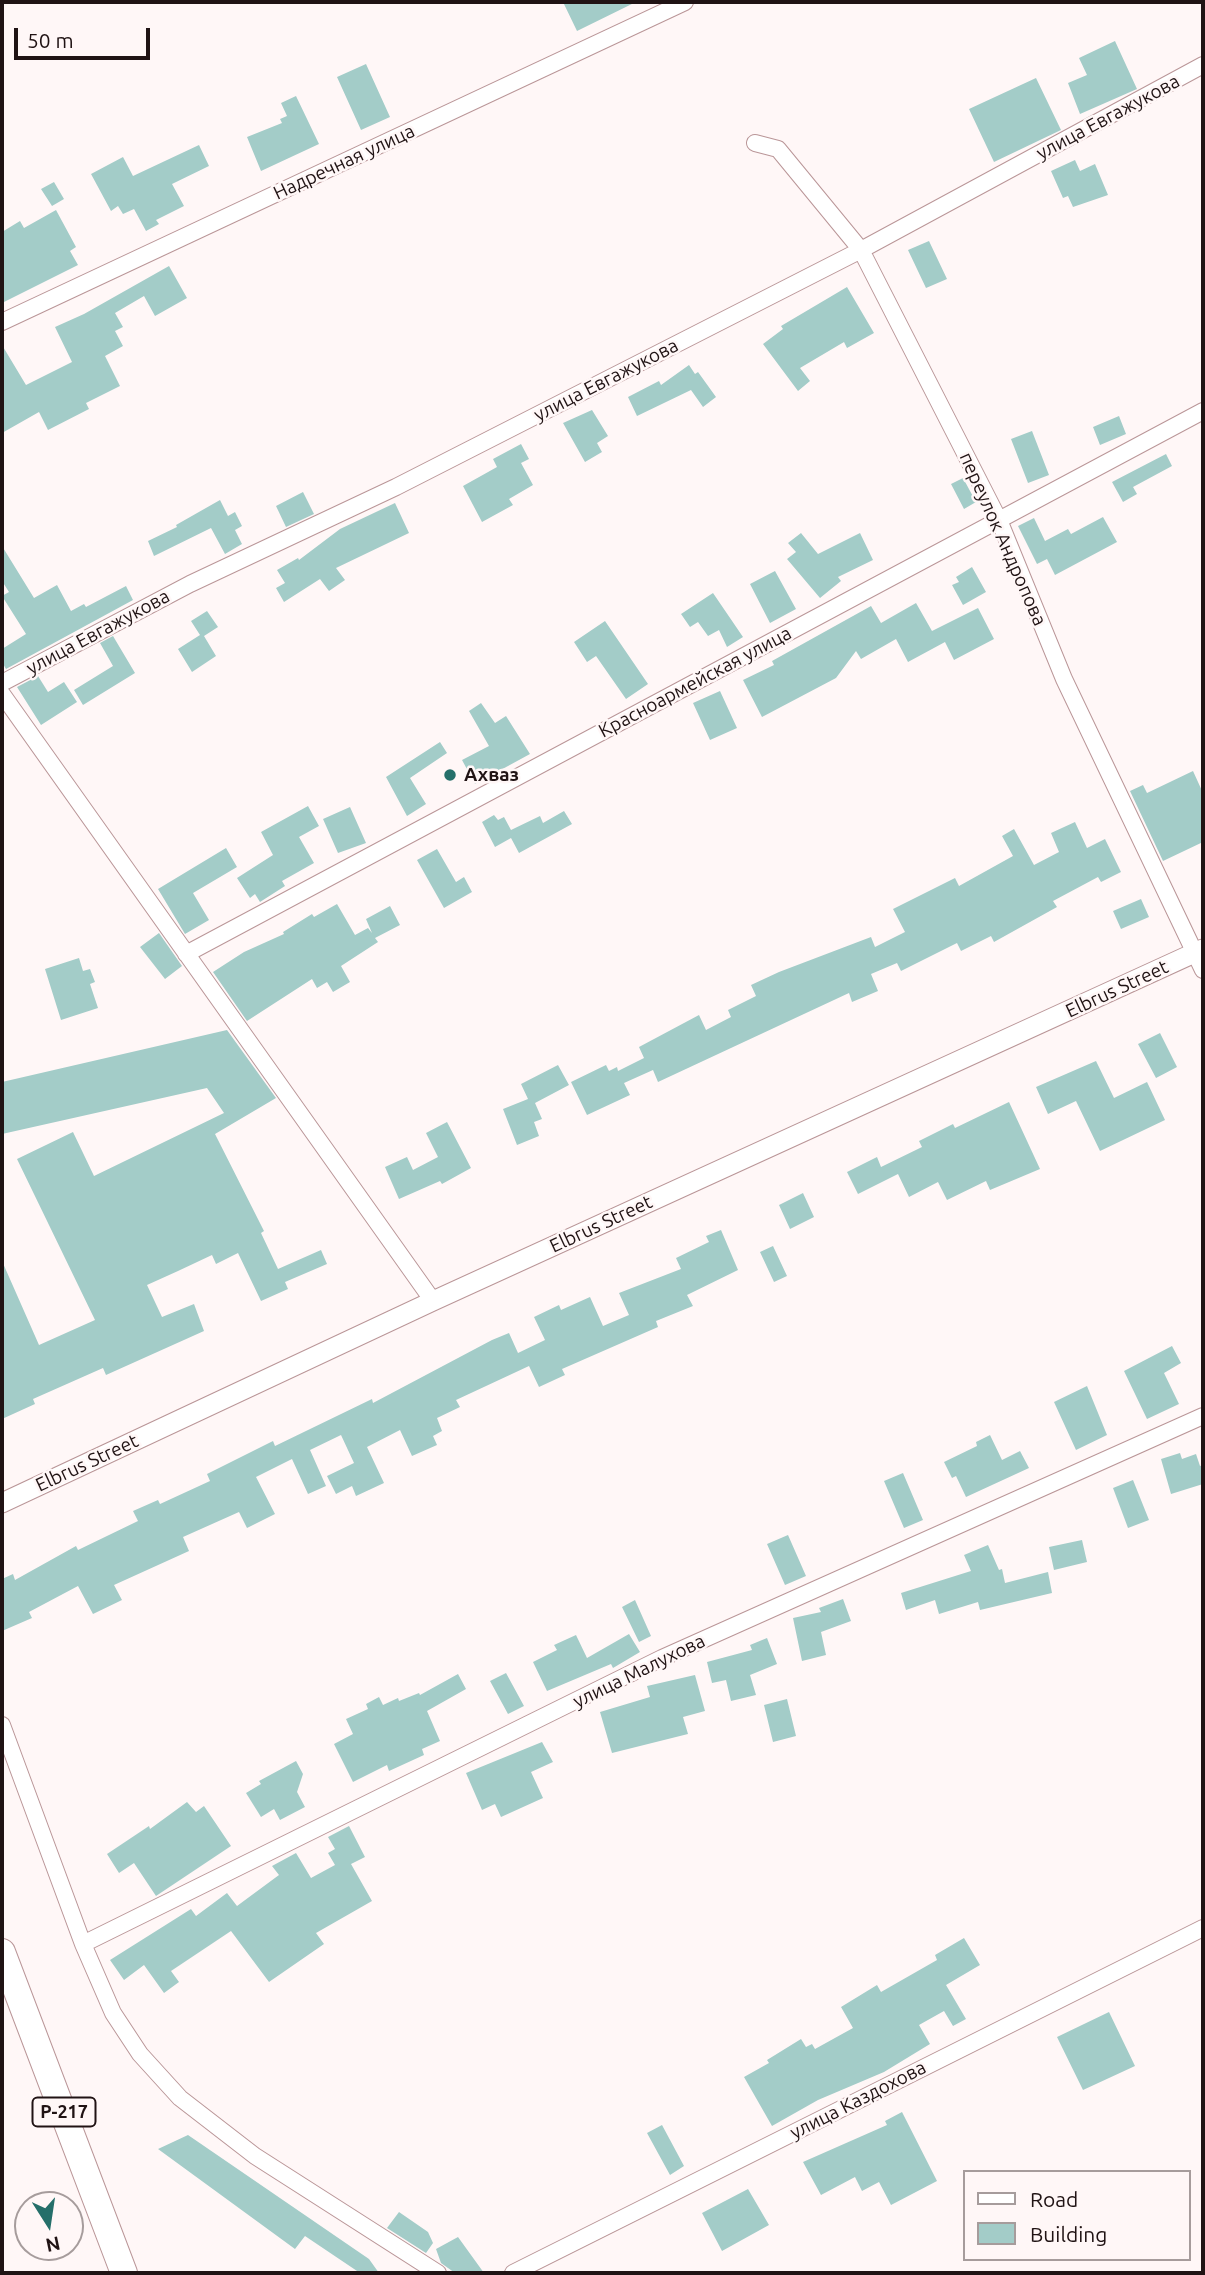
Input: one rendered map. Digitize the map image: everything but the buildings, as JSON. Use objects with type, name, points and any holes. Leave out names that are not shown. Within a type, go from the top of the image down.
[{"type":"highway","name":"Р-217","points":[[2,1952],[124,2273]]},
{"type":"street","name":"Надречная улица","points":[[2,321],[685,2]]},
{"type":"street","name":"улица Евгажукова","points":[[2,682],[190,584],[396,487],[861,250],[1203,65]]},
{"type":"street","name":"переулок Андропова","points":[[755,143],[778,149],[861,250],[999,520],[1064,679],[1200,958]]},
{"type":"street","name":"Красноармейская улица","points":[[186,954],[1203,411]]},
{"type":"street","points":[[2,694],[433,1301]]},
{"type":"street","name":"Elbrus Street","points":[[2,1503],[433,1301],[1200,958]]},
{"type":"street","name":"улица Малухова","points":[[83,1944],[662,1658],[1203,1416]]},
{"type":"street","points":[[2,1725],[83,1944],[113,2013],[141,2054],[180,2098],[255,2156],[438,2273]]},
{"type":"street","name":"улица Каздохова","points":[[513,2273],[1203,1928]]},
{"type":"place","name":"Ахваз","points":[[450,775]]}]
